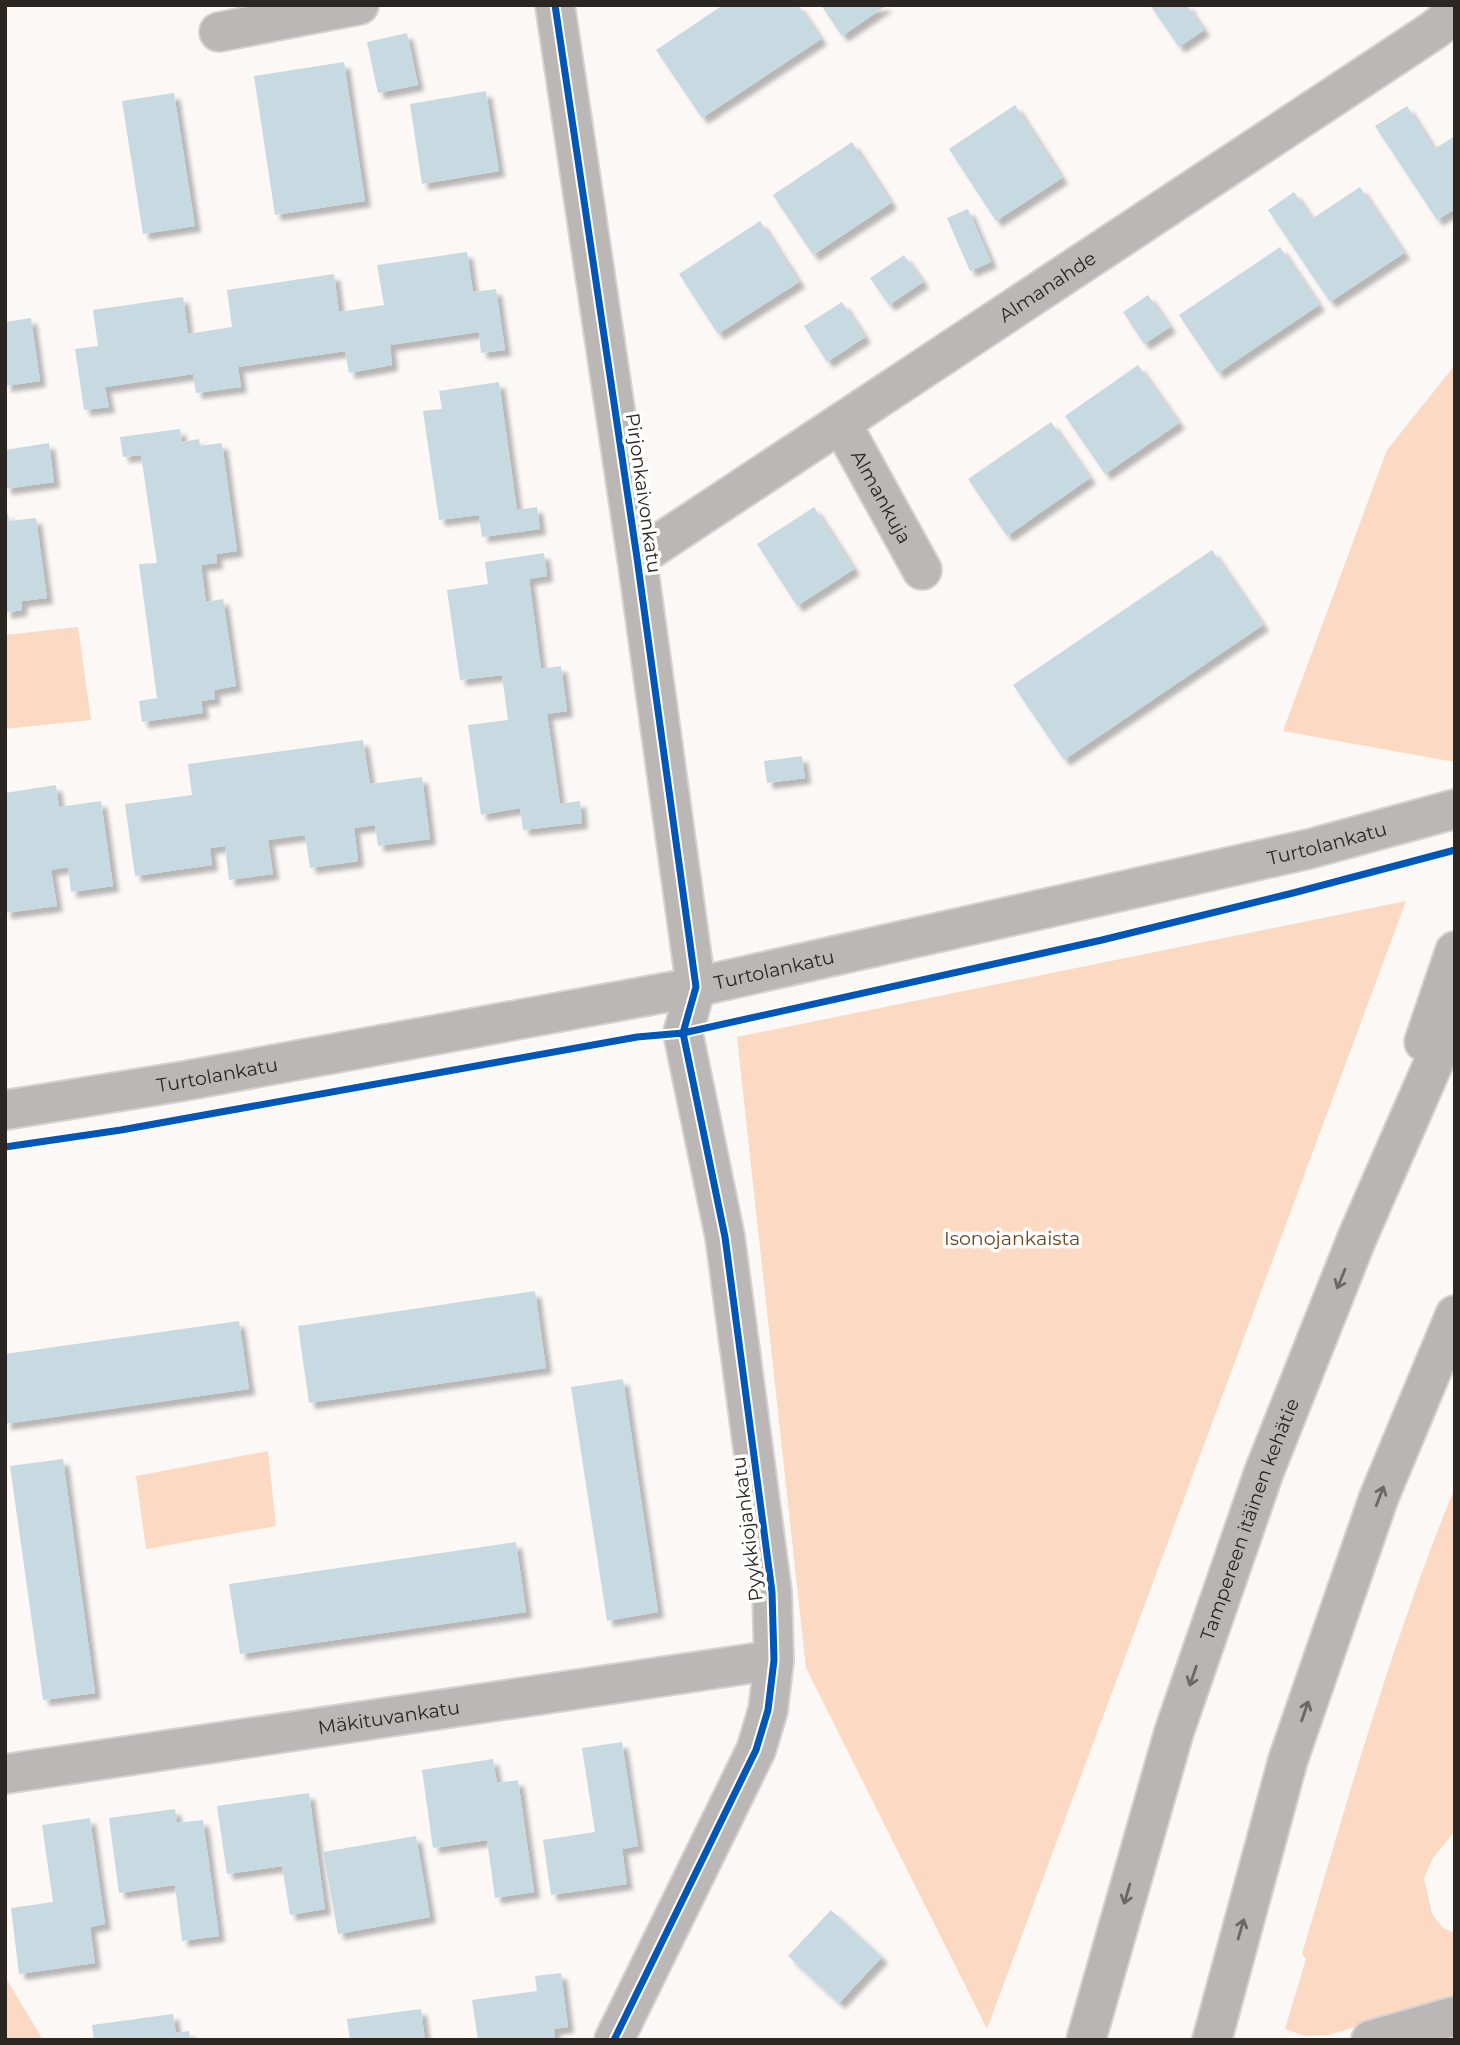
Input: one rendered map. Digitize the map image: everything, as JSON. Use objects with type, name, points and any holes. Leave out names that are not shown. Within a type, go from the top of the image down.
[{"type":"highway","points":[[1357,1238],[1455,951]]},
{"type":"highway","name":"Tampereen itäinen kehätie","points":[[1087,2036],[1179,1719],[1264,1472],[1357,1238],[1455,1014]]},
{"type":"highway","points":[[1212,2040],[1293,1747],[1379,1497],[1455,1315]]},
{"type":"main road","name":"Pirjonkaivonkatu","points":[[555,5],[676,826],[696,987]]},
{"type":"main road","name":"Turtolankatu","points":[[5,1110],[184,1081],[696,987],[1309,849],[1455,809]]},
{"type":"street","points":[[219,32],[359,5]]},
{"type":"street","name":"Almanahde","points":[[637,558],[1434,30],[1455,13]]},
{"type":"street","name":"Almankuja","points":[[841,423],[922,569]]},
{"type":"street","name":"Pyykkiojankatu","points":[[614,2040],[756,1750],[768,1710],[774,1660],[772,1592],[725,1237],[683,1033],[696,987]]},
{"type":"street","name":"Mäkituvankatu","points":[[5,1774],[774,1660]]},
{"type":"street","points":[[1371,2040],[1455,2016]]},
{"type":"green space","points":[[1455,365],[1455,762],[1283,731],[1387,450]]},
{"type":"green space","points":[[78,627],[91,720],[5,729],[5,635]]},
{"type":"green space","name":"Isonojankaista","points":[[1406,901],[987,2029],[806,1668],[737,1037]]},
{"type":"green space","points":[[268,1451],[276,1526],[146,1549],[136,1476]]},
{"type":"green space","points":[[1455,1487],[1455,1831],[1433,1858],[1424,1878],[1432,1914],[1443,1928],[1455,1933],[1455,1998],[1328,2035],[1305,2036],[1285,2029],[1306,1959],[1302,1954],[1391,1660]]},
{"type":"green space","points":[[5,1971],[7,1980],[43,2040],[5,2040]]},
{"type":"building","points":[[723,5],[798,5],[821,39],[702,118],[656,50]]},
{"type":"building","points":[[821,5],[887,5],[842,36]]},
{"type":"building","points":[[1150,5],[1191,5],[1188,7],[1204,30],[1179,47]]},
{"type":"building","points":[[407,33],[418,85],[378,93],[367,42]]},
{"type":"building","points":[[344,62],[365,201],[275,215],[254,76]]},
{"type":"building","points":[[486,91],[499,171],[422,184],[410,104]]},
{"type":"building","points":[[174,93],[195,226],[143,234],[122,101]]},
{"type":"building","points":[[1015,105],[1062,178],[996,221],[949,149]]},
{"type":"building","points":[[1407,106],[1434,149],[1455,136],[1455,209],[1437,220],[1375,126]]},
{"type":"building","points":[[852,142],[891,203],[813,255],[773,195]]},
{"type":"building","points":[[1360,187],[1404,253],[1330,302],[1268,210],[1294,192],[1312,219]]},
{"type":"building","points":[[968,209],[991,262],[970,271],[947,218]]},
{"type":"building","points":[[760,221],[799,282],[718,334],[679,274]]},
{"type":"building","points":[[1280,247],[1319,305],[1218,373],[1179,315]]},
{"type":"building","points":[[467,252],[473,292],[496,289],[505,350],[481,353],[479,332],[390,345],[392,365],[349,373],[345,351],[238,367],[241,387],[196,393],[193,374],[105,387],[109,407],[84,410],[75,349],[98,346],[93,310],[183,297],[188,334],[232,327],[227,290],[334,274],[339,312],[384,305],[377,265]]},
{"type":"building","points":[[904,255],[923,282],[889,305],[870,278]]},
{"type":"building","points":[[1148,295],[1170,327],[1144,344],[1123,312]]},
{"type":"building","points":[[842,302],[865,337],[827,362],[804,326]]},
{"type":"building","points":[[31,318],[40,381],[5,386],[5,322]]},
{"type":"building","points":[[1138,365],[1179,423],[1105,474],[1065,416]]},
{"type":"building","points":[[499,382],[517,510],[537,507],[540,529],[482,537],[479,515],[439,520],[423,411],[442,409],[439,391]]},
{"type":"building","points":[[1051,422],[1090,478],[1007,536],[968,479]]},
{"type":"building","points":[[180,429],[182,442],[199,439],[200,446],[222,443],[237,551],[216,554],[217,563],[201,565],[206,602],[223,599],[236,686],[214,690],[215,699],[201,701],[203,713],[142,722],[139,701],[157,698],[139,564],[157,563],[141,455],[123,457],[120,437]]},
{"type":"building","points":[[49,443],[54,482],[5,489],[5,450]]},
{"type":"building","points":[[814,507],[854,569],[797,606],[757,544]]},
{"type":"building","points":[[5,513],[8,513],[9,521],[36,518],[47,598],[22,601],[21,610],[5,613]]},
{"type":"building","points":[[1212,550],[1263,625],[1064,760],[1013,685]]},
{"type":"building","points":[[544,553],[547,576],[529,579],[541,669],[561,666],[567,711],[547,714],[560,804],[580,801],[582,823],[523,830],[520,808],[481,815],[468,725],[508,720],[502,675],[460,680],[447,590],[488,584],[485,562]]},
{"type":"building","points":[[363,740],[370,784],[422,777],[430,839],[378,846],[375,825],[354,828],[358,861],[310,868],[305,835],[268,840],[273,874],[229,880],[225,846],[210,848],[212,865],[135,876],[125,804],[192,795],[188,764]]},
{"type":"building","points":[[802,756],[805,778],[767,783],[764,761]]},
{"type":"building","points":[[56,785],[59,807],[101,801],[113,886],[71,892],[68,867],[51,870],[57,906],[5,913],[5,793]]},
{"type":"building","points":[[535,1291],[546,1368],[309,1403],[298,1326]]},
{"type":"building","points":[[239,1321],[249,1389],[5,1424],[5,1354]]},
{"type":"building","points":[[623,1379],[658,1612],[607,1621],[571,1387]]},
{"type":"building","points":[[63,1459],[95,1693],[43,1700],[10,1466]]},
{"type":"building","points":[[516,1542],[526,1612],[240,1654],[229,1584]]},
{"type":"building","points":[[622,1742],[638,1846],[622,1849],[627,1884],[551,1895],[543,1840],[595,1832],[582,1748]]},
{"type":"building","points":[[493,1759],[497,1783],[518,1780],[534,1892],[495,1898],[487,1840],[433,1848],[422,1770]]},
{"type":"building","points":[[309,1793],[325,1909],[290,1915],[282,1866],[227,1874],[217,1806]]},
{"type":"building","points":[[175,1809],[177,1823],[203,1820],[219,1936],[182,1941],[175,1885],[119,1893],[109,1818]]},
{"type":"building","points":[[90,1818],[105,1924],[90,1927],[95,1963],[19,1974],[11,1908],[53,1902],[42,1825]]},
{"type":"building","points":[[416,1836],[430,1917],[338,1934],[323,1852]]},
{"type":"building","points":[[831,1910],[882,1957],[839,2003],[788,1956]]},
{"type":"building","points":[[561,1973],[568,2027],[554,2029],[555,2040],[478,2040],[472,2000],[537,1991],[535,1976]]},
{"type":"building","points":[[421,2009],[425,2040],[350,2040],[347,2019]]},
{"type":"building","points":[[173,2014],[176,2033],[189,2031],[190,2040],[94,2040],[92,2025]]},
{"type":"cycle path","points":[[555,5],[637,558],[696,987],[683,1033],[725,1237],[772,1592],[774,1660],[768,1710],[756,1750],[614,2040]]},
{"type":"cycle path","points":[[5,1147],[121,1130],[637,1037],[683,1033],[1102,940],[1455,850]]}]
